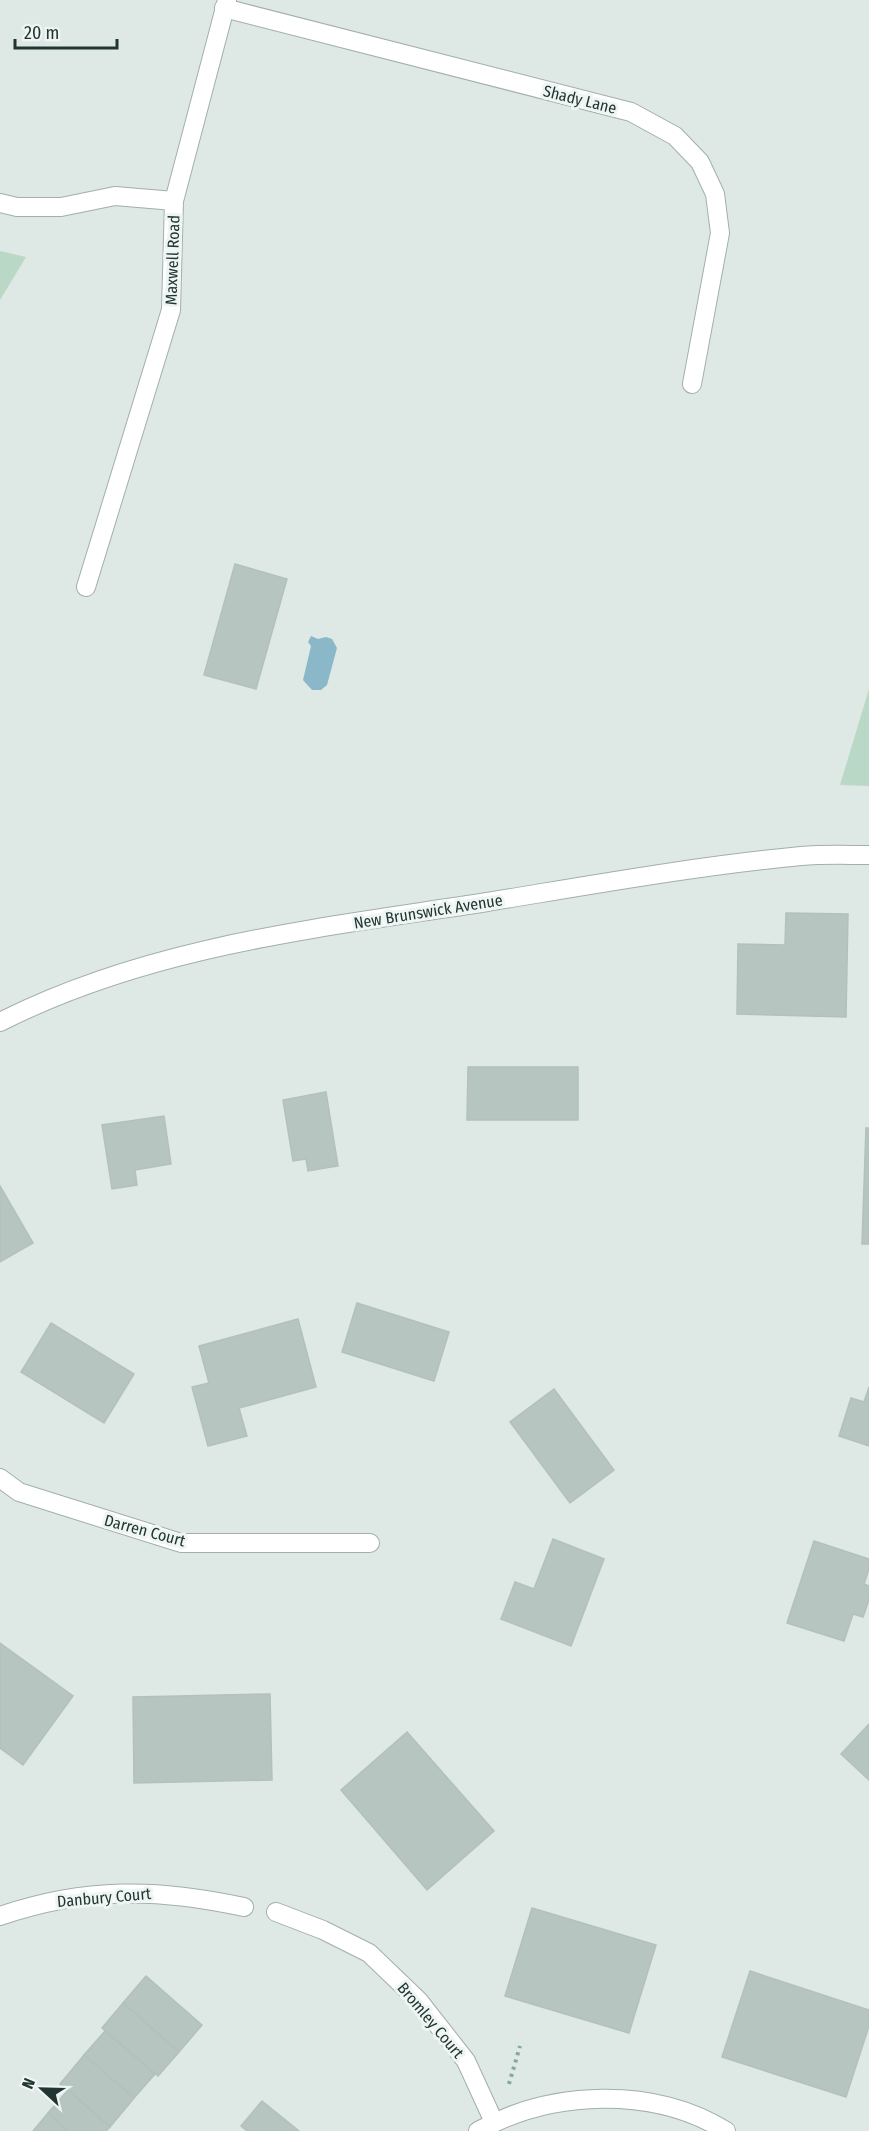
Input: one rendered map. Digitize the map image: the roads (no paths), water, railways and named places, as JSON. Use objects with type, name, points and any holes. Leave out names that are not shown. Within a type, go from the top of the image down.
[{"type":"street","name":"Maxwell Road","points":[[86,587],[171,310],[174,201],[226,4]]},
{"type":"street","name":"Shady Lane","points":[[226,4],[631,112],[675,136],[700,162],[715,194],[720,233],[692,384]]},
{"type":"street","points":[[0,203],[17,207],[61,207],[115,196],[174,201]]},
{"type":"street","name":"New Brunswick Avenue","points":[[0,1022],[67,992],[152,962],[234,942],[695,868],[803,856],[869,855]]},
{"type":"street","name":"Darren Court","points":[[0,1478],[19,1492],[181,1542],[370,1544]]},
{"type":"street","name":"Danbury Court","points":[[0,1916],[29,1906],[72,1897],[114,1893],[158,1893],[201,1897],[244,1906]]},
{"type":"street","name":"Bromley Court","points":[[276,1912],[323,1930],[369,1953],[419,2001],[466,2061],[494,2122]]},
{"type":"street","points":[[478,2131],[494,2122],[554,2103],[606,2098],[658,2103],[683,2110],[726,2131]]},
{"type":"water","points":[[311,636],[318,639],[326,637],[332,639],[337,648],[327,685],[321,690],[312,690],[303,680],[311,646],[308,642]]}]
